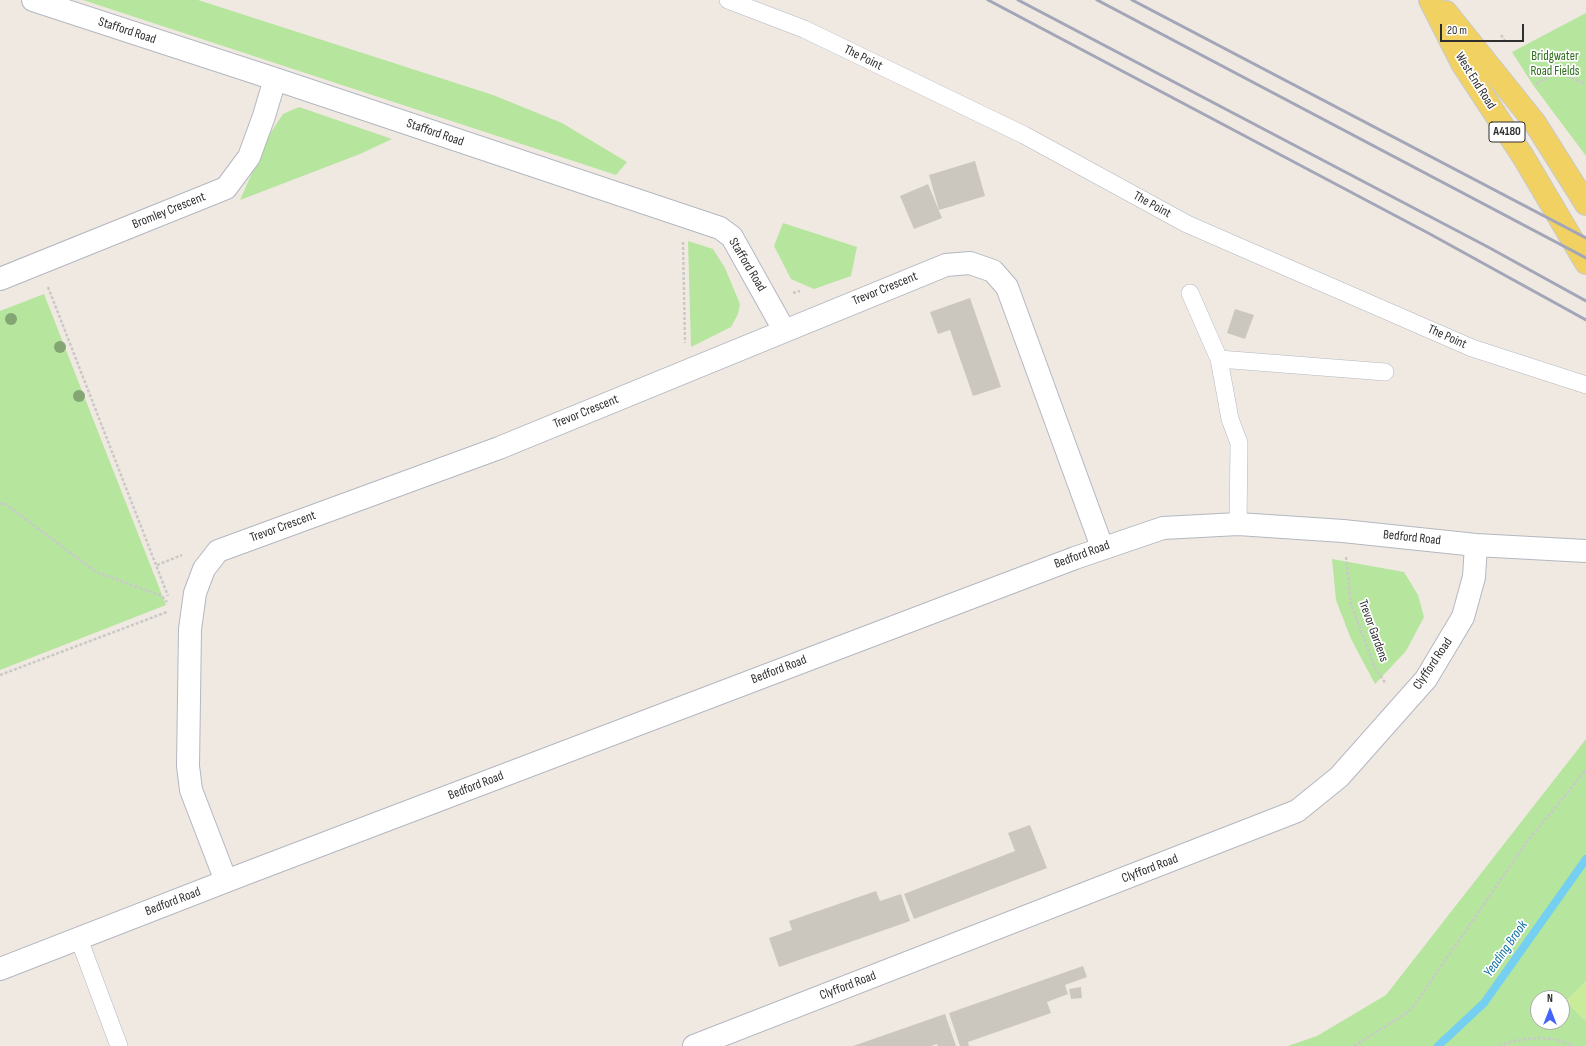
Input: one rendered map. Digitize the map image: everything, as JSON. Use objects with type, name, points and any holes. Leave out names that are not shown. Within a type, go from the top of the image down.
[{"type":"main road","name":"West End Road","points":[[1434,1],[1536,122],[1586,204]]},
{"type":"main road","name":"West End Road","points":[[1434,1],[1462,65],[1524,158],[1586,263]]},
{"type":"street","name":"Stafford Road","points":[[33,0],[275,79],[720,228],[732,237],[784,330]]},
{"type":"street","name":"Bromley Crescent","points":[[0,279],[226,188],[249,157],[264,116],[275,79]]},
{"type":"street","name":"Trevor Crescent","points":[[226,881],[191,790],[188,766],[190,629],[195,593],[204,569],[218,551],[499,448],[784,330],[946,265],[970,263],[993,270],[1007,287],[1102,547]]},
{"type":"street","name":"Bedford Road","points":[[0,969],[226,881],[1102,547],[1163,528],[1238,524],[1343,531],[1476,545],[1586,551]]},
{"type":"street","name":"Clyfford Road","points":[[694,1046],[1297,811],[1339,777],[1426,679],[1463,617],[1474,577],[1476,545]]},
{"type":"lane","name":"The Point","points":[[728,0],[804,29],[1024,135],[1187,224],[1472,348],[1586,385]]},
{"type":"lane","points":[[1190,294],[1219,359],[1230,419],[1239,443],[1238,524]]},
{"type":"lane","points":[[1219,359],[1385,372]]},
{"type":"lane","points":[[79,939],[119,1046]]},
{"type":"path","points":[[1533,85],[1557,72],[1586,84]]},
{"type":"path","points":[[682,242],[686,348]]},
{"type":"path","points":[[48,286],[157,565]]},
{"type":"path","points":[[0,504],[4,503],[96,572],[162,596],[169,605]]},
{"type":"path","name":"Trevor Gardens","points":[[1343,531],[1351,604],[1375,668],[1402,706]]},
{"type":"path","points":[[0,675],[173,610]]},
{"type":"path","points":[[1354,1046],[1411,1010],[1526,843],[1586,770]]},
{"type":"path","points":[[1498,1046],[1508,1042],[1536,1038],[1556,1040],[1573,1046]]},
{"type":"green space","points":[[83,0],[198,0],[493,95],[562,123],[627,162],[616,175]]},
{"type":"green space","name":"Bridgwater Road Fields","points":[[1586,13],[1586,156],[1533,85],[1512,52]]},
{"type":"green space","points":[[299,107],[392,139],[360,154],[240,200],[269,135],[283,114]]},
{"type":"green space","points":[[783,223],[857,247],[851,276],[814,289],[791,279],[774,246]]},
{"type":"green space","points":[[688,241],[713,249],[725,268],[740,304],[738,314],[731,327],[691,347]]},
{"type":"green space","points":[[44,294],[166,605],[0,670],[0,311]]},
{"type":"green space","points":[[1332,559],[1404,572],[1418,595],[1424,617],[1406,651],[1375,684],[1351,639],[1336,600]]},
{"type":"green space","points":[[1586,739],[1586,981],[1570,997],[1570,990],[1530,990],[1530,1030],[1570,1030],[1570,1005],[1586,1021],[1586,1046],[1288,1046],[1317,1036],[1386,995]]},
{"type":"green space","points":[[1586,981],[1586,1021],[1570,1005],[1570,997]]},
{"type":"building","points":[[975,161],[985,196],[939,210],[929,175]]},
{"type":"building","points":[[928,184],[942,218],[914,229],[900,196]]},
{"type":"building","points":[[970,298],[1001,387],[973,396],[950,330],[938,334],[930,312]]},
{"type":"building","points":[[1235,309],[1254,315],[1245,339],[1227,333]]},
{"type":"building","points":[[1030,825],[1047,868],[914,919],[904,894],[1015,851],[1008,833]]},
{"type":"building","points":[[876,891],[880,901],[901,894],[910,921],[779,967],[769,938],[792,930],[789,921]]},
{"type":"building","points":[[1083,966],[1087,977],[1065,985],[1068,994],[1047,1002],[1051,1013],[968,1042],[969,1046],[960,1046],[949,1013]]},
{"type":"building","points":[[1081,987],[1082,998],[1071,999],[1069,989]]},
{"type":"building","points":[[945,1014],[956,1046],[938,1046],[937,1044],[931,1046],[853,1046]]},
{"type":"waterway","name":"Yeading Brook","points":[[1438,1046],[1484,1003],[1586,859]]},
{"type":"railway","points":[[988,0],[1430,234],[1586,320]]},
{"type":"railway","points":[[1018,0],[1488,247],[1586,301]]},
{"type":"railway","points":[[1097,0],[1586,258]]},
{"type":"railway","points":[[1132,0],[1586,238]]}]
